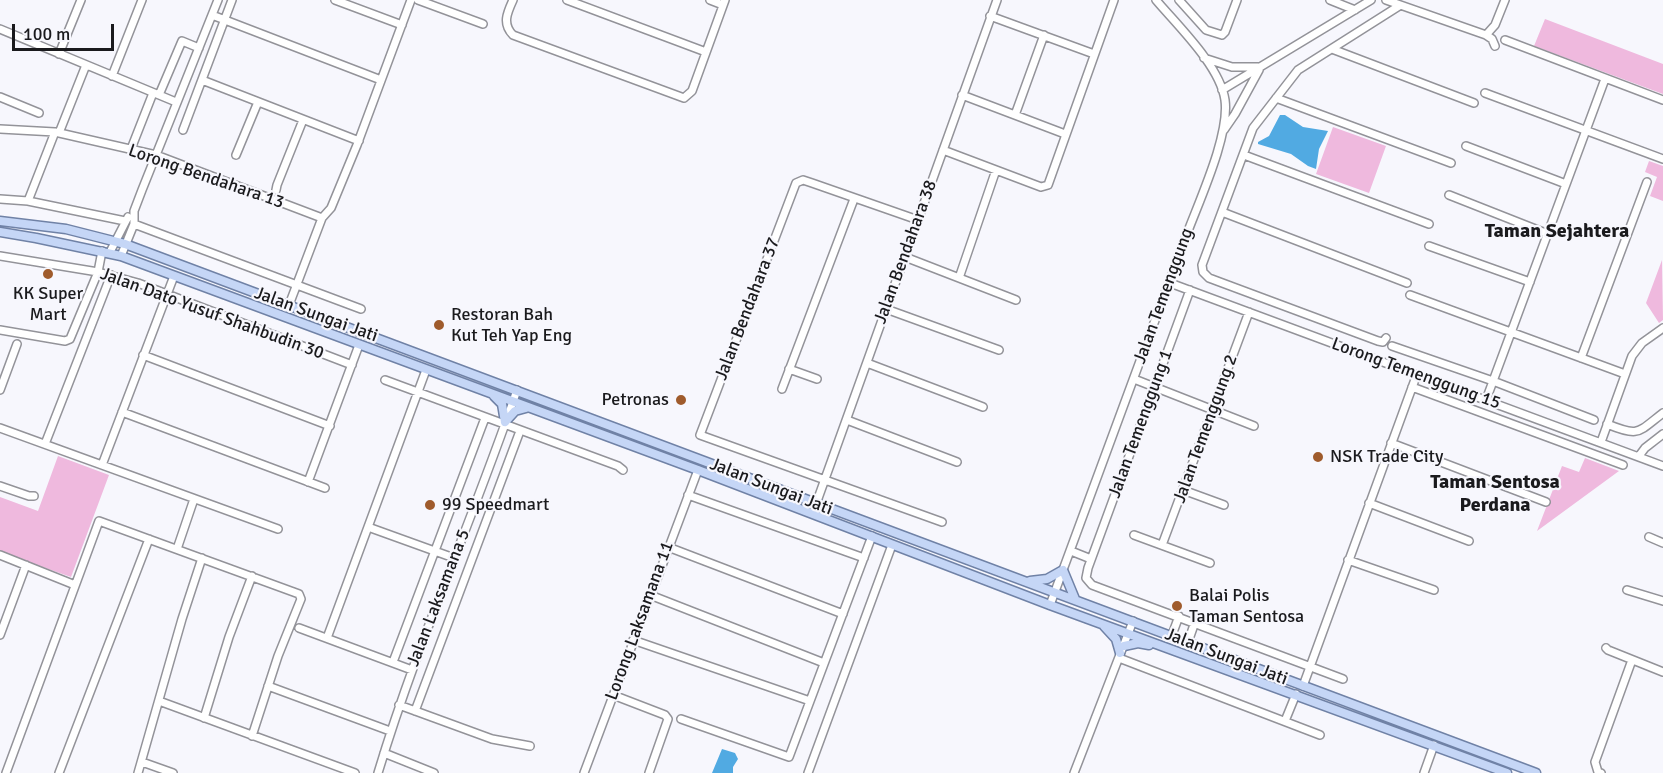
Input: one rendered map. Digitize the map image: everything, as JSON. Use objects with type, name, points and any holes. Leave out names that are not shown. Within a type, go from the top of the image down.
[{"type":"main road","name":"Jalan Sungai Jati","points":[[0,221],[66,229],[125,244],[1536,773]]},
{"type":"main road","name":"Jalan Sungai Jati","points":[[0,232],[121,256],[698,470],[1050,605],[1507,773]]},
{"type":"main road","points":[[493,394],[502,404],[505,423]]},
{"type":"main road","points":[[505,423],[515,411],[530,408]]},
{"type":"main road","points":[[1027,582],[1047,579],[1063,570],[1075,599]]},
{"type":"main road","points":[[1104,625],[1116,639],[1121,652],[1138,643],[1167,647]]},
{"type":"street","points":[[59,54],[81,0]]},
{"type":"street","points":[[112,76],[142,0]]},
{"type":"street","points":[[121,256],[134,224],[134,211],[218,0]]},
{"type":"street","points":[[183,130],[232,0]]},
{"type":"street","points":[[335,0],[402,25]]},
{"type":"street","points":[[289,305],[324,216],[331,208],[358,141],[411,0]]},
{"type":"street","points":[[418,0],[483,24]]},
{"type":"street","points":[[513,0],[506,22],[507,29],[513,35],[684,98],[692,92],[724,2],[710,0]]},
{"type":"street","points":[[567,0],[706,52]]},
{"type":"street","name":"Jalan Bendahara 38","points":[[816,504],[997,0]]},
{"type":"street","points":[[943,150],[1045,187],[1048,185],[1114,0]]},
{"type":"street","name":"Jalan Temenggung","points":[[1050,605],[1170,283],[1223,131],[1226,106],[1213,70],[1156,0]]},
{"type":"street","points":[[1179,0],[1206,30],[1218,35],[1225,32],[1237,0]]},
{"type":"street","points":[[1330,0],[1355,10]]},
{"type":"street","points":[[1222,90],[1371,0]]},
{"type":"street","points":[[1386,0],[1485,35],[1492,39],[1495,45]]},
{"type":"street","points":[[1485,35],[1495,24],[1505,0]]},
{"type":"street","points":[[1386,338],[1383,342],[1378,341],[1209,278],[1203,272],[1202,265],[1253,128],[1298,70],[1400,6]]},
{"type":"street","points":[[212,15],[381,80]]},
{"type":"street","points":[[990,16],[1094,54]]},
{"type":"street","points":[[0,29],[176,102]]},
{"type":"street","points":[[1015,115],[1044,35]]},
{"type":"street","points":[[1505,40],[1663,100]]},
{"type":"street","points":[[131,149],[182,41],[199,48]]},
{"type":"street","points":[[1332,50],[1474,103]]},
{"type":"street","points":[[1204,58],[1232,67],[1260,67]]},
{"type":"street","points":[[28,201],[86,65]]},
{"type":"street","points":[[1223,131],[1235,114],[1260,67]]},
{"type":"street","points":[[1486,400],[1605,79]]},
{"type":"street","points":[[202,80],[358,141]]},
{"type":"street","points":[[1485,93],[1663,159]]},
{"type":"street","points":[[962,95],[1065,134]]},
{"type":"street","points":[[0,97],[39,113]]},
{"type":"street","points":[[1276,98],[1451,163]]},
{"type":"street","points":[[236,154],[258,102]]},
{"type":"street","points":[[276,190],[303,120]]},
{"type":"street","name":"Lorong Bendahara 13","points":[[0,129],[57,133],[156,155],[324,216]]},
{"type":"street","points":[[1466,146],[1566,184]]},
{"type":"street","points":[[1244,154],[1429,224]]},
{"type":"street","points":[[959,278],[996,170]]},
{"type":"street","name":"Jalan Bendahara 37","points":[[825,480],[700,435],[796,183],[803,180],[854,199]]},
{"type":"street","points":[[1581,358],[1647,182]]},
{"type":"street","points":[[1449,195],[1548,234]]},
{"type":"street","points":[[0,199],[28,201],[124,221]]},
{"type":"street","points":[[782,388],[854,199],[862,199],[918,220]]},
{"type":"street","points":[[0,330],[65,341],[70,339],[106,252],[115,241],[124,221],[134,211]]},
{"type":"street","points":[[1222,212],[1407,283]]},
{"type":"street","points":[[134,224],[361,309]]},
{"type":"street","points":[[1430,246],[1530,282]]},
{"type":"street","name":"Jalan Dato Yusuf Shahbudin 30","points":[[0,256],[111,275],[352,365]]},
{"type":"street","points":[[905,257],[1016,300]]},
{"type":"street","points":[[45,444],[111,275]]},
{"type":"street","points":[[102,465],[174,276]]},
{"type":"street","name":"Lorong Temenggung 15","points":[[1170,283],[1663,466]]},
{"type":"street","name":"Jalan Temenggung 1","points":[[1190,290],[1155,387],[1088,557],[1086,578],[1092,585],[1343,679]]},
{"type":"street","points":[[1410,295],[1625,374]]},
{"type":"street","points":[[886,309],[999,350]]},
{"type":"street","name":"Jalan Temenggung 2","points":[[1162,545],[1249,312]]},
{"type":"street","points":[[1601,442],[1632,356],[1642,343],[1663,328]]},
{"type":"street","points":[[0,390],[17,344]]},
{"type":"street","points":[[308,482],[359,345]]},
{"type":"street","points":[[1392,346],[1493,381],[1594,420]]},
{"type":"street","points":[[143,356],[330,426]]},
{"type":"street","points":[[867,363],[983,407]]},
{"type":"street","points":[[789,369],[817,379]]},
{"type":"street","points":[[327,638],[426,370]]},
{"type":"street","points":[[1304,686],[1417,374]]},
{"type":"street","points":[[1134,378],[1254,426]]},
{"type":"street","points":[[386,380],[618,466],[623,471]]},
{"type":"street","points":[[1412,387],[1623,465]]},
{"type":"street","name":"Jalan Laksamana 5","points":[[378,773],[399,705],[517,390]]},
{"type":"street","points":[[122,412],[325,488]]},
{"type":"street","points":[[1607,424],[1633,433],[1639,432],[1663,413]]},
{"type":"street","points":[[393,663],[485,418]]},
{"type":"street","points":[[846,420],[957,462]]},
{"type":"street","points":[[0,428],[278,529]]},
{"type":"street","name":"Jalan Laksamana 5","points":[[416,711],[520,431]]},
{"type":"street","points":[[1639,456],[1645,448],[1663,434]]},
{"type":"street","points":[[1391,443],[1546,502]]},
{"type":"street","name":"Lorong Laksamana 11","points":[[584,773],[698,470]]},
{"type":"street","points":[[825,480],[942,522]]},
{"type":"street","points":[[0,486],[34,496]]},
{"type":"street","points":[[1183,490],[1224,505]]},
{"type":"street","points":[[688,495],[864,558]]},
{"type":"street","points":[[177,549],[194,499]]},
{"type":"street","points":[[1369,503],[1469,541]]},
{"type":"street","points":[[6,773],[99,521],[299,594],[301,597],[252,736]]},
{"type":"street","points":[[368,527],[454,558]]},
{"type":"street","points":[[1134,535],[1210,563]]},
{"type":"street","points":[[681,719],[789,757],[872,536]]},
{"type":"street","points":[[1648,537],[1663,543]]},
{"type":"street","points":[[59,773],[149,539]]},
{"type":"street","points":[[808,773],[892,544]]},
{"type":"street","points":[[668,547],[843,614]]},
{"type":"street","points":[[1071,551],[1088,557]]},
{"type":"street","points":[[0,555],[75,585]]},
{"type":"street","points":[[138,773],[202,558]]},
{"type":"street","points":[[1348,560],[1434,590]]},
{"type":"street","points":[[0,635],[3,616],[26,565]]},
{"type":"street","points":[[204,718],[229,637],[252,576]]},
{"type":"street","points":[[1628,590],[1663,602]]},
{"type":"street","points":[[650,595],[824,663]]},
{"type":"street","points":[[1172,635],[1179,616]]},
{"type":"street","points":[[1074,773],[1133,621]]},
{"type":"street","points":[[1188,642],[1195,622]]},
{"type":"street","points":[[299,628],[412,670]]},
{"type":"street","points":[[633,640],[810,701]]},
{"type":"street","points":[[1606,648],[1663,672]]},
{"type":"street","points":[[1121,652],[1320,735]]},
{"type":"street","points":[[1601,773],[1598,772],[1595,762],[1632,660]]},
{"type":"street","points":[[268,686],[390,731]]},
{"type":"street","points":[[1285,721],[1296,694]]},
{"type":"street","points":[[613,695],[665,715],[668,719],[649,773]]},
{"type":"street","points":[[159,701],[356,773]]},
{"type":"street","points":[[399,705],[492,739],[530,746]]},
{"type":"street","points":[[1424,773],[1434,745]]},
{"type":"street","points":[[384,753],[434,773]]},
{"type":"street","points":[[142,762],[173,773]]},
{"type":"shaded area","points":[[1545,19],[1663,64],[1663,94],[1534,46]]},
{"type":"shaded area","points":[[1333,127],[1386,146],[1369,193],[1316,174]]},
{"type":"shaded area","points":[[1649,161],[1663,166],[1663,201],[1650,196],[1657,177],[1645,172]]},
{"type":"shaded area","points":[[1662,260],[1663,320],[1659,323],[1646,303]]},
{"type":"shaded area","points":[[58,456],[109,475],[71,577],[0,552],[0,497],[38,511]]},
{"type":"shaded area","points":[[1585,458],[1619,471],[1537,531],[1562,466],[1579,472]]},
{"type":"water","points":[[1280,115],[1285,115],[1303,127],[1328,131],[1319,149],[1316,169],[1291,154],[1258,144],[1269,136]]},
{"type":"water","points":[[722,749],[735,753],[738,759],[733,767],[733,773],[712,773]]},
{"type":"place","name":"KK Super Mart","points":[[48,274]]},
{"type":"place","name":"Restoran Bah Kut Teh Yap Eng","points":[[439,325]]},
{"type":"place","name":"Petronas","points":[[681,400]]},
{"type":"place","name":"NSK Trade City","points":[[1318,457]]},
{"type":"place","name":"99 Speedmart","points":[[430,505]]},
{"type":"place","name":"Balai Polis Taman Sentosa","points":[[1177,606]]},
{"type":"district","name":"Taman Sejahtera","points":[[1557,232]]},
{"type":"district","name":"Taman Sentosa Perdana","points":[[1495,494]]}]
